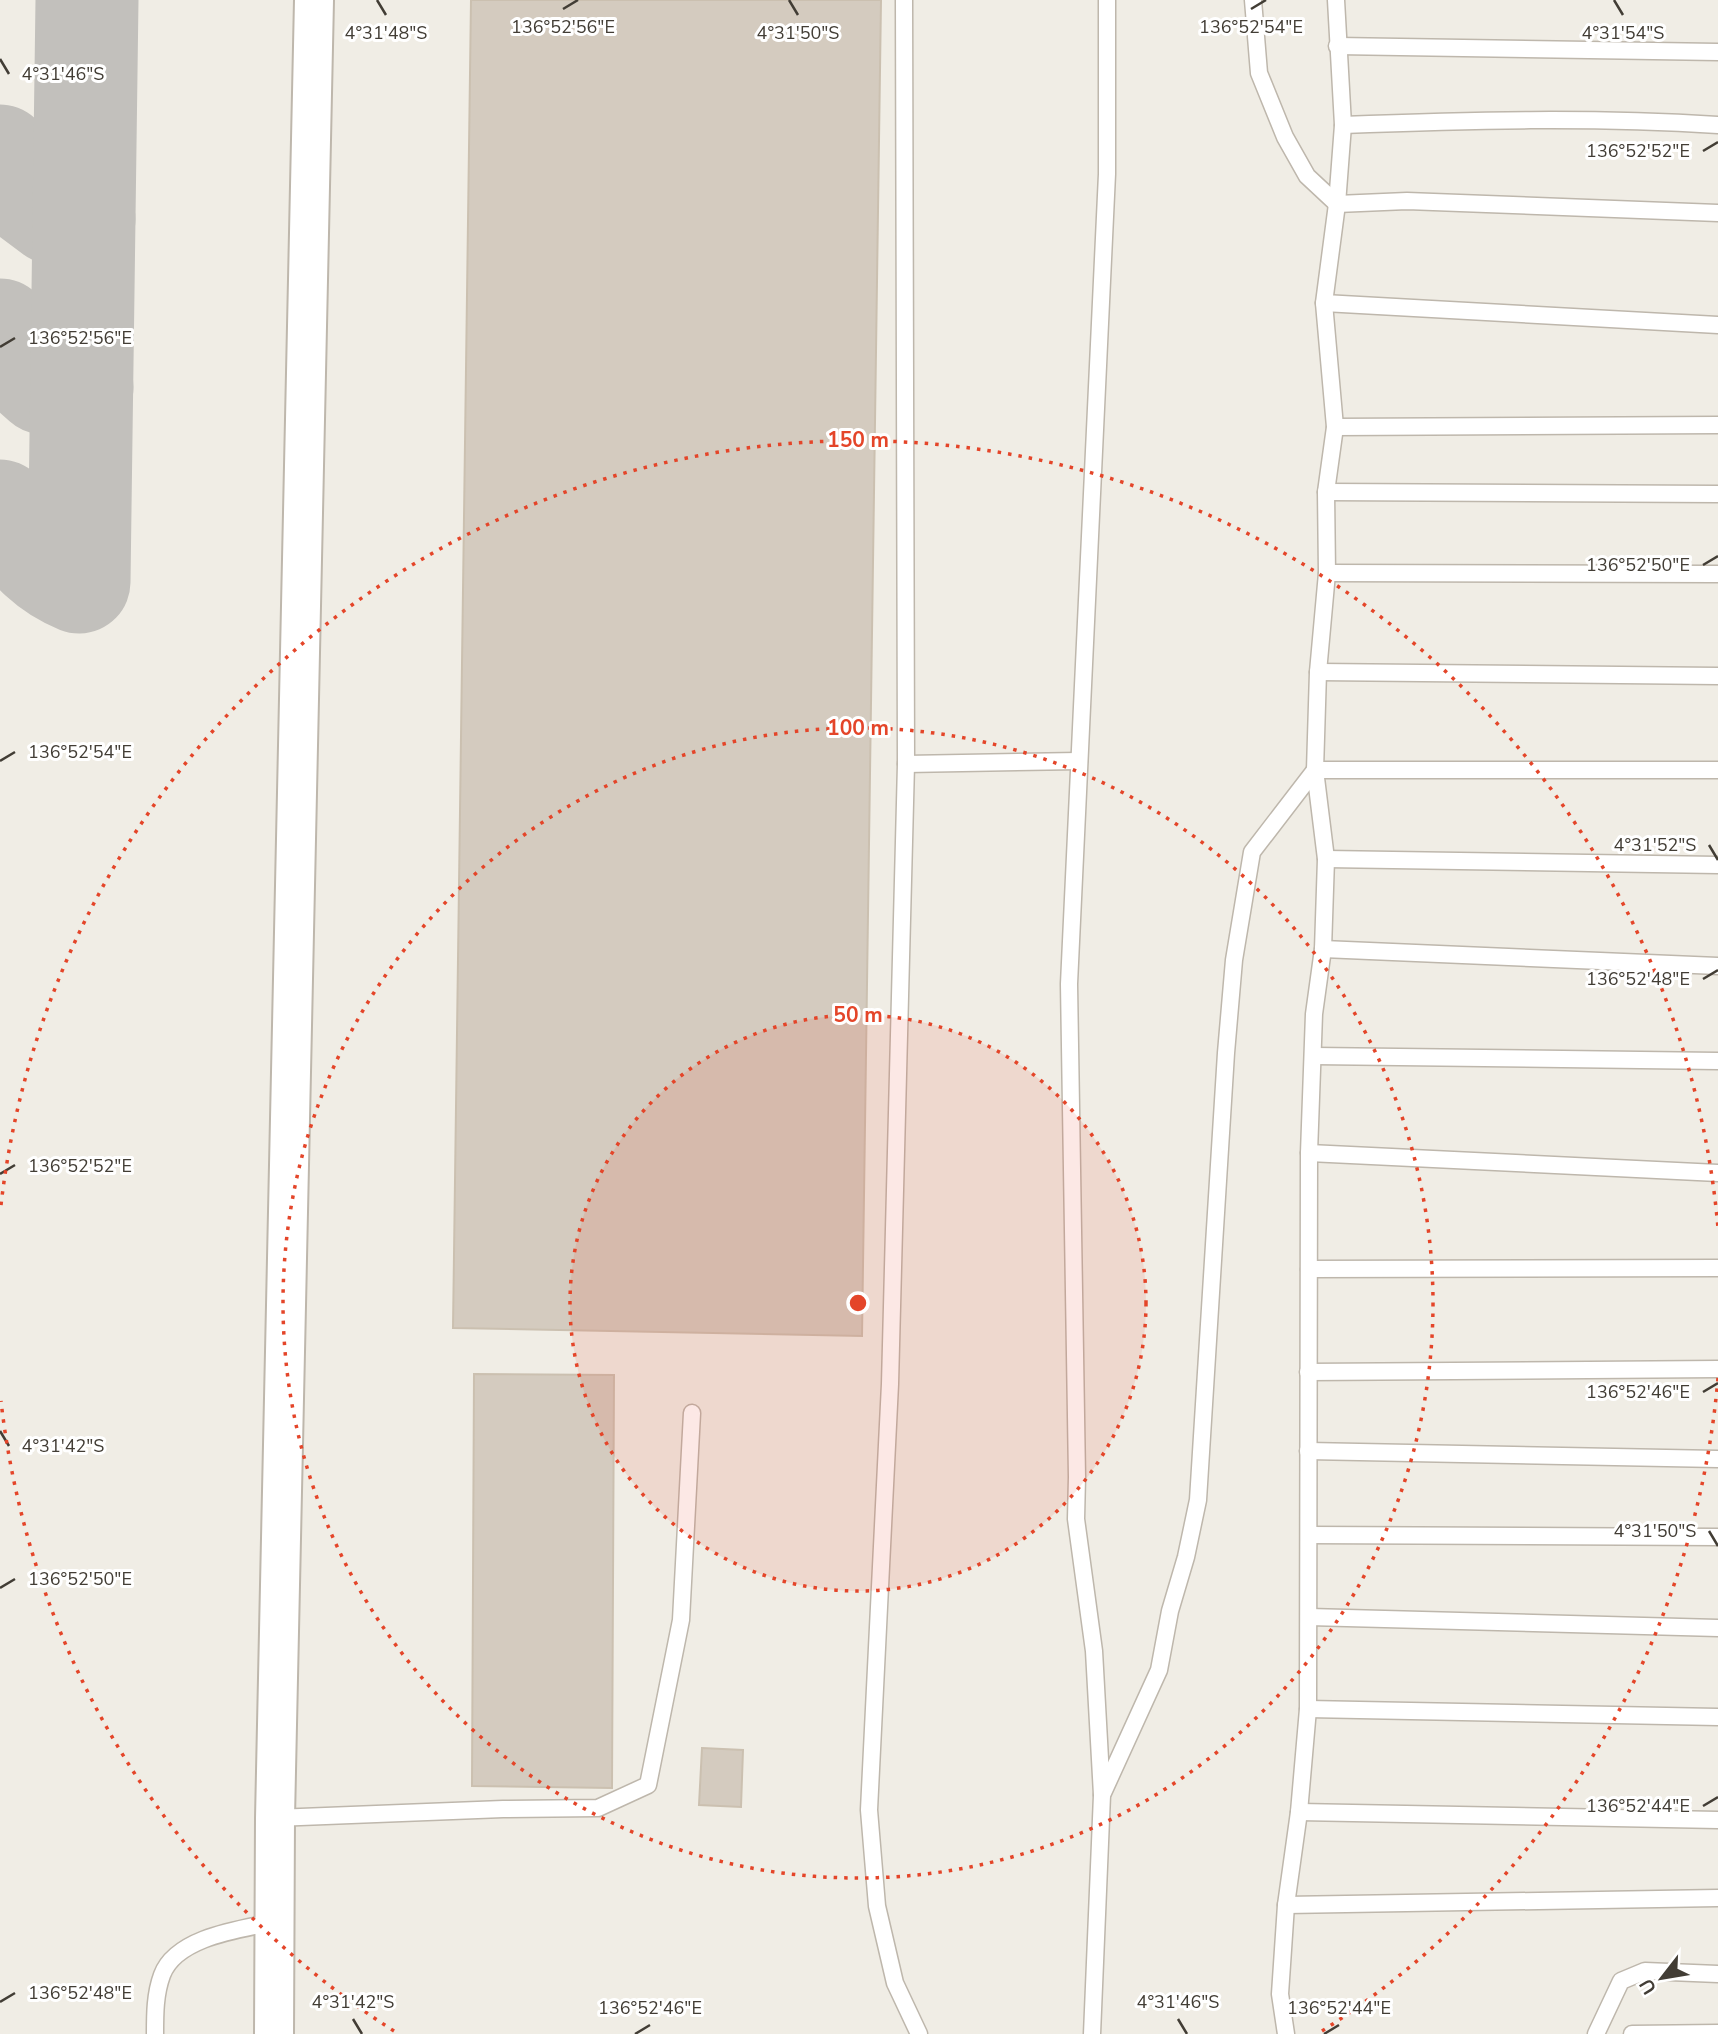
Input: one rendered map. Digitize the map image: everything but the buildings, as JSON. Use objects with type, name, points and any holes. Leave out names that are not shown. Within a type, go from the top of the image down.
[{"type":"street","points":[[274,2034],[275,1818],[314,0]]},
{"type":"lane","points":[[904,0],[906,764],[890,1384],[869,1810],[877,1906],[895,1983],[919,2034]]},
{"type":"lane","points":[[1092,2034],[1102,1795],[1094,1651],[1076,1519],[1069,984],[1107,174],[1107,0]]},
{"type":"lane","points":[[1253,0],[1259,73],[1274,111],[1307,176],[1336,204],[1407,201],[1718,213]]},
{"type":"lane","points":[[1286,2034],[1280,1994],[1286,1905],[1299,1812],[1308,1709],[1309,1153],[1314,1013],[1323,949],[1326,859],[1315,770],[1318,672],[1327,573],[1326,492],[1335,427],[1324,303],[1343,125],[1335,0]]},
{"type":"lane","points":[[1337,46],[1718,52]]},
{"type":"lane","points":[[1343,125],[1518,119],[1638,120],[1718,125]]},
{"type":"lane","points":[[1324,303],[1718,325]]},
{"type":"lane","points":[[1335,427],[1718,425]]},
{"type":"lane","points":[[1326,492],[1718,494]]},
{"type":"lane","points":[[1327,573],[1718,574]]},
{"type":"lane","points":[[1318,672],[1718,676]]},
{"type":"lane","points":[[906,764],[1079,761]]},
{"type":"lane","points":[[1102,1795],[1158,1670],[1198,1500],[1226,1053],[1234,960],[1252,852],[1315,770]]},
{"type":"lane","points":[[1315,770],[1718,770]]},
{"type":"lane","points":[[1326,859],[1718,864]]},
{"type":"lane","points":[[1323,949],[1718,966]]},
{"type":"lane","points":[[1314,1056],[1718,1061]]},
{"type":"lane","points":[[1309,1153],[1718,1173]]},
{"type":"lane","points":[[1309,1269],[1718,1268]]},
{"type":"lane","points":[[1308,1372],[1718,1369]]},
{"type":"lane","points":[[275,1818],[598,1808],[648,1785],[681,1620],[692,1413]]},
{"type":"lane","points":[[1308,1451],[1718,1459]]},
{"type":"lane","points":[[1309,1535],[1718,1537]]},
{"type":"lane","points":[[1309,1617],[1718,1628]]},
{"type":"lane","points":[[1308,1709],[1718,1717]]},
{"type":"lane","points":[[1299,1812],[1718,1820]]},
{"type":"lane","points":[[1286,1905],[1718,1898]]},
{"type":"lane","points":[[155,2034],[155,2006],[163,1973],[181,1952],[205,1937],[276,1922]]},
{"type":"lane","points":[[1596,2034],[1620,1981],[1645,1971],[1718,1973]]},
{"type":"lane","points":[[1632,2034],[1718,2033]]},
{"type":"taxiway","points":[[0,511],[44,561],[79,582],[87,0]]},
{"type":"taxiway","points":[[0,156],[26,192],[54,213],[84,219]]},
{"type":"taxiway","points":[[0,330],[24,365],[44,383],[82,387]]}]
